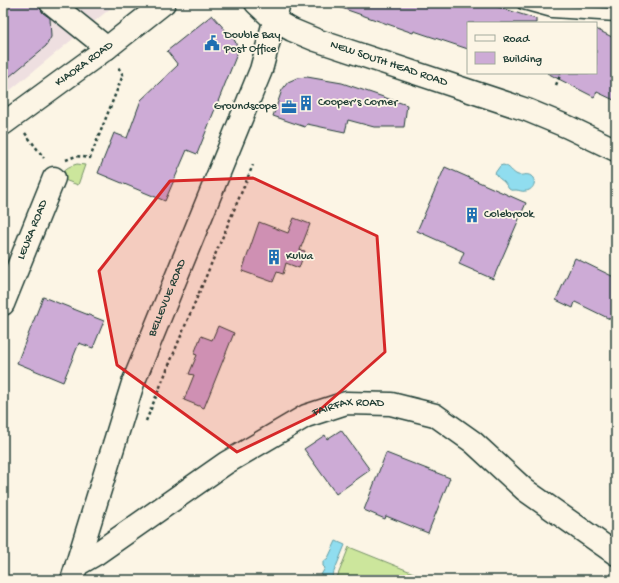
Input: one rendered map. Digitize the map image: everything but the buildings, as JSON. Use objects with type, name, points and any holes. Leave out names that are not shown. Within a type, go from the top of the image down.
[{"type":"street","points":[[51,3],[107,48]]},
{"type":"street","name":"KIAORA ROAD","points":[[3,124],[107,48],[164,3]]},
{"type":"street","name":"NEW SOUTH HEAD ROAD","points":[[256,3],[276,11],[292,30],[316,40],[527,110],[568,127],[616,150]]},
{"type":"street","name":"BELLEVUE ROAD","points":[[74,572],[134,383],[261,70],[276,11]]},
{"type":"street","name":"LEURA ROAD","points":[[3,304],[54,178]]},
{"type":"street","name":"FAIRFAX ROAD","points":[[74,572],[96,554],[226,463],[306,416],[346,403],[390,404],[435,415],[473,442],[525,490],[616,554]]},
{"type":"lane","points":[[523,3],[552,11],[616,15]]},
{"type":"path","points":[[36,147],[52,168],[49,176],[54,178],[59,166],[67,159],[76,156],[90,158],[123,75],[107,48]]},
{"type":"path","points":[[556,85],[560,74]]},
{"type":"path","points":[[144,427],[253,165]]},
{"type":"highlighted area","points":[[253,178],[377,236],[385,352],[314,415],[237,452],[117,365],[99,271],[170,181]]},
{"type":"shaded area","points":[[3,3],[117,3],[3,96]]},
{"type":"shaded area","points":[[546,3],[616,3],[616,10],[557,6]]},
{"type":"green space","points":[[77,164],[85,165],[78,185],[59,178],[66,169]]},
{"type":"green space","points":[[349,547],[431,580],[336,580]]},
{"type":"water","points":[[503,165],[518,175],[531,176],[534,180],[534,185],[532,188],[528,191],[509,189],[495,173],[500,166]]},
{"type":"water","points":[[336,541],[345,545],[331,579],[321,575],[325,568],[323,566],[323,562],[328,558]]},
{"type":"place","name":"Double Bay Post Office","points":[[212,43]]},
{"type":"place","name":"Cooper’s Corner","points":[[306,103]]},
{"type":"place","name":"Groundscope","points":[[289,107]]},
{"type":"place","name":"Colebrook","points":[[472,215]]},
{"type":"place","name":"Kulua","points":[[274,257]]}]
